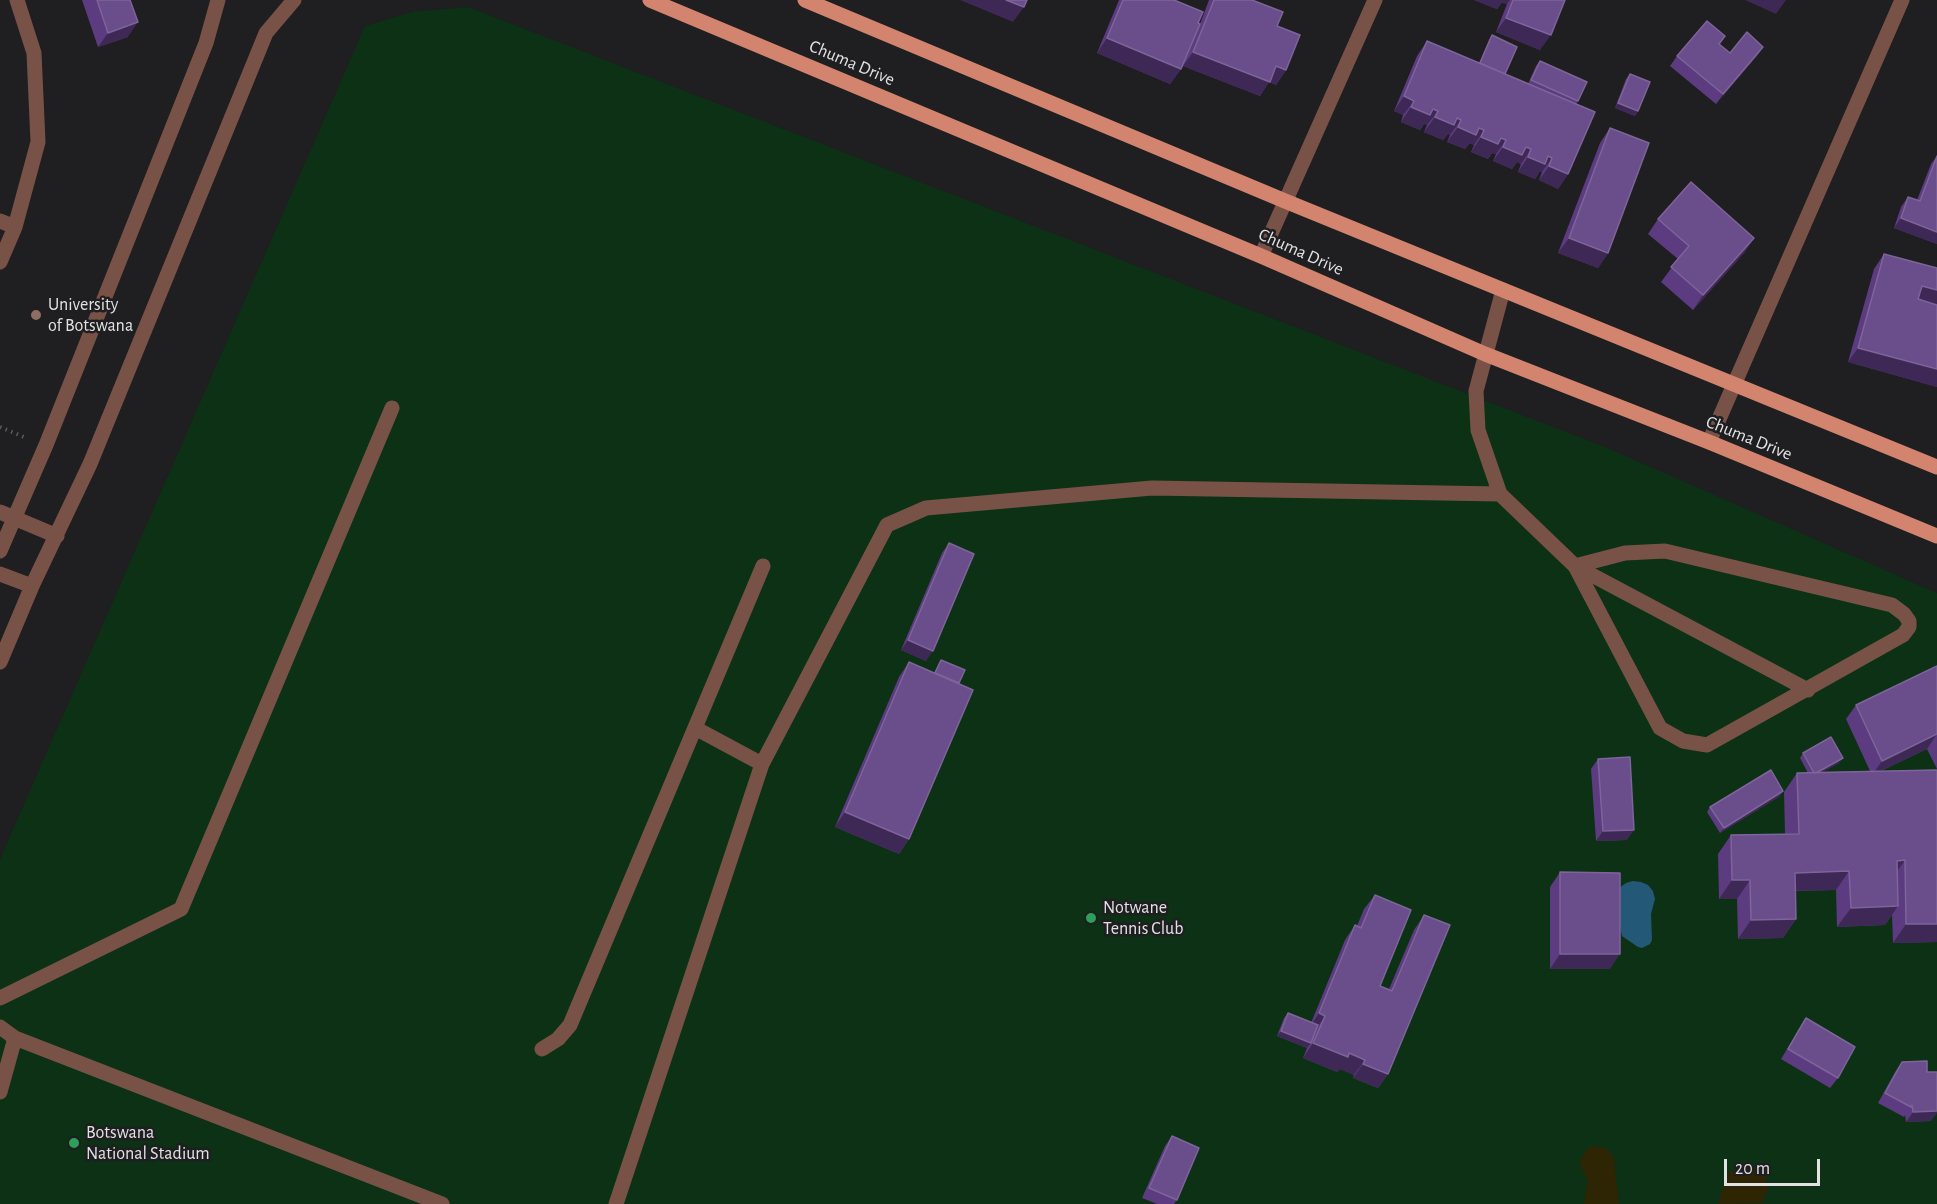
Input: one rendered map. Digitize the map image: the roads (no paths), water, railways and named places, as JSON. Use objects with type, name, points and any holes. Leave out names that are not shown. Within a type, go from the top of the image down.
[{"type":"main road","name":"Chuma Drive","points":[[650,0],[1261,256],[1485,354],[1709,442],[1937,536]]},
{"type":"main road","points":[[805,0],[822,3],[1286,201],[1937,467]]},
{"type":"street","points":[[0,262],[15,227],[38,142],[34,53],[17,0]]},
{"type":"street","points":[[0,551],[46,445],[206,43],[218,0]]},
{"type":"street","points":[[0,662],[32,585],[90,464],[266,33],[294,0]]},
{"type":"street","points":[[1261,256],[1375,0]]},
{"type":"street","points":[[1709,442],[1902,0]]},
{"type":"street","points":[[0,221],[15,227]]},
{"type":"street","points":[[1503,290],[1476,391],[1478,430],[1500,494],[1575,566],[1808,690]]},
{"type":"street","points":[[0,998],[181,909],[392,408]]},
{"type":"street","points":[[616,1204],[762,764],[887,525],[926,508],[1152,488],[1500,494]]},
{"type":"street","points":[[0,512],[57,536]]},
{"type":"street","points":[[1665,550],[1892,605],[1904,614],[1909,621],[1909,627],[1903,635],[1707,745],[1694,744],[1660,728],[1575,566],[1625,553],[1665,550]]},
{"type":"street","points":[[542,1049],[558,1039],[570,1026],[763,566]]},
{"type":"street","points":[[0,574],[32,585]]},
{"type":"street","points":[[695,728],[762,764]]},
{"type":"street","points":[[0,1027],[15,1038],[442,1204]]},
{"type":"street","points":[[0,1092],[15,1038]]},
{"type":"water","points":[[1633,881],[1648,885],[1655,899],[1651,914],[1652,940],[1650,944],[1642,948],[1622,936],[1615,903],[1619,888]]},
{"type":"place","name":"University of Botswana","points":[[36,315]]},
{"type":"place","name":"Notwane Tennis Club","points":[[1091,918]]},
{"type":"place","name":"Botswana National Stadium","points":[[74,1143]]}]
